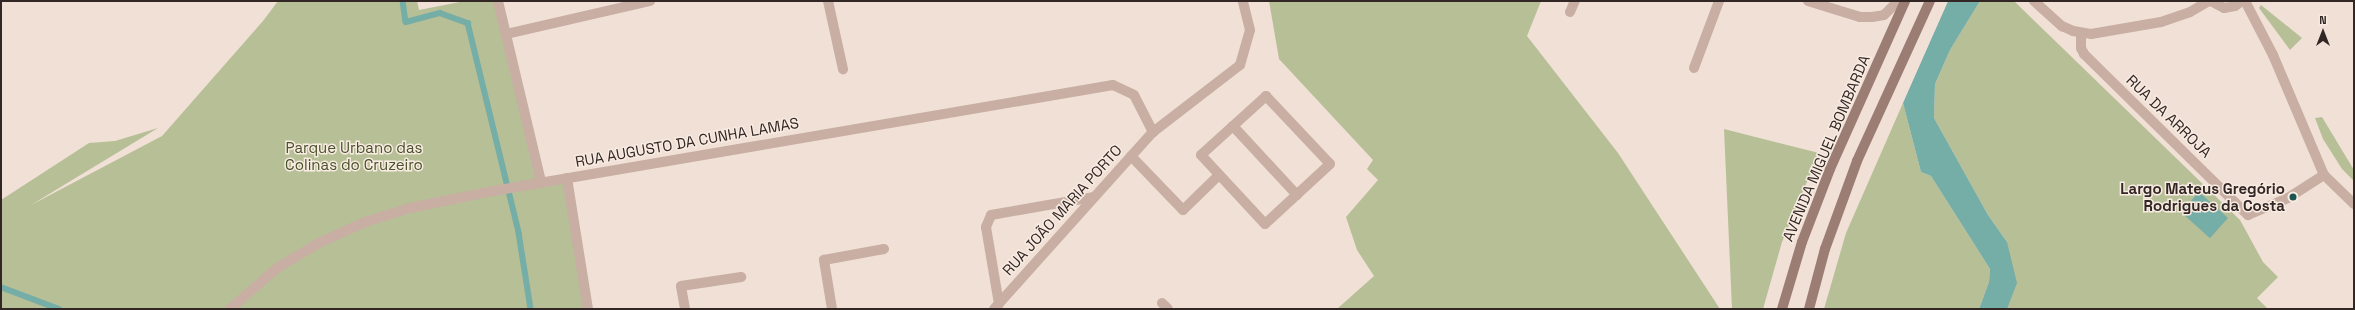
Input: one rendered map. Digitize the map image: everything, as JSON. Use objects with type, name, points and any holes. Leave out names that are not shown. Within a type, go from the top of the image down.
[{"type":"main road","name":"AVENIDA MIGUEL BOMBARDA","points":[[1782,309],[1802,242],[1838,152],[1905,1]]},
{"type":"main road","points":[[1809,309],[1825,249],[1857,161],[1930,1]]},
{"type":"street","points":[[498,1],[541,182]]},
{"type":"street","points":[[506,34],[650,1]]},
{"type":"street","points":[[828,1],[843,69]]},
{"type":"street","name":"RUA JOÃO MARIA PORTO","points":[[996,306],[1153,132],[1240,65],[1250,30],[1243,1]]},
{"type":"street","points":[[1570,12],[1575,1]]},
{"type":"street","points":[[1694,68],[1719,1]]},
{"type":"street","points":[[1808,1],[1860,17],[1872,17],[1884,15],[1898,1]]},
{"type":"street","points":[[2034,1],[2062,26],[2081,33],[2115,32],[2161,22],[2190,12],[2210,1],[2224,8],[2235,6],[2244,1],[2272,54],[2324,175],[2354,204]]},
{"type":"street","name":"RUA DA ARROJA","points":[[2081,33],[2081,48],[2084,54],[2248,215],[2288,198],[2324,175]]},
{"type":"street","name":"RUA AUGUSTO DA CUNHA LAMAS","points":[[230,309],[277,268],[319,243],[365,222],[410,208],[493,191],[1113,85],[1134,95],[1153,132]]},
{"type":"street","points":[[1266,96],[1330,164],[1265,224],[1201,155],[1233,126],[1266,96]]},
{"type":"street","points":[[1233,126],[1297,195]]},
{"type":"street","points":[[1131,156],[1183,210],[1219,175]]},
{"type":"street","points":[[567,178],[588,309]]},
{"type":"street","points":[[996,306],[986,227],[990,215],[1094,197]]},
{"type":"street","points":[[832,309],[824,260],[884,249]]},
{"type":"street","points":[[685,309],[681,286],[742,277]]},
{"type":"green space","name":"Parque Urbano das Colinas do Cruzeiro","points":[[278,1],[417,1],[419,10],[465,1],[498,1],[541,182],[567,178],[586,309],[1,309],[1,200],[89,143],[115,141],[158,128],[31,205],[162,136],[263,21]]},
{"type":"green space","points":[[1269,1],[1541,1],[1527,36],[1618,153],[1720,309],[1337,309],[1374,276],[1357,250],[1346,217],[1378,180],[1367,169],[1373,160],[1279,59]]},
{"type":"green space","points":[[1980,1],[2014,1],[2240,220],[2263,262],[2278,277],[2257,298],[2268,309],[2006,309],[2007,242],[1988,215],[1934,118],[1935,84],[1950,50]]},
{"type":"green space","points":[[2261,5],[2302,38],[2290,50],[2259,8]]},
{"type":"green space","points":[[1903,103],[1921,172],[1931,176],[1990,269],[1989,282],[1979,309],[1824,309],[1846,233]]},
{"type":"green space","points":[[2322,117],[2354,170],[2354,181],[2342,169],[2323,139],[2315,118]]},
{"type":"green space","points":[[1724,129],[1819,153],[1782,242],[1763,309],[1732,309]]},
{"type":"water","points":[[1948,1],[1980,1],[1950,50],[1935,84],[1934,118],[1988,215],[2007,242],[2017,283],[2007,309],[1979,309],[1989,282],[1990,269],[1931,176],[1921,172],[1903,103]]},
{"type":"water","points":[[2199,192],[2228,218],[2210,238],[2181,212]]},
{"type":"pier","points":[[1946,1],[1948,1],[1901,106],[1901,102]]},
{"type":"waterway","points":[[403,1],[406,22],[440,13],[468,23],[519,233],[531,309]]},
{"type":"waterway","points":[[1,287],[59,309]]},
{"type":"place","name":"Largo Mateus Gregório Rodrigues da Costa","points":[[2293,197]]}]
